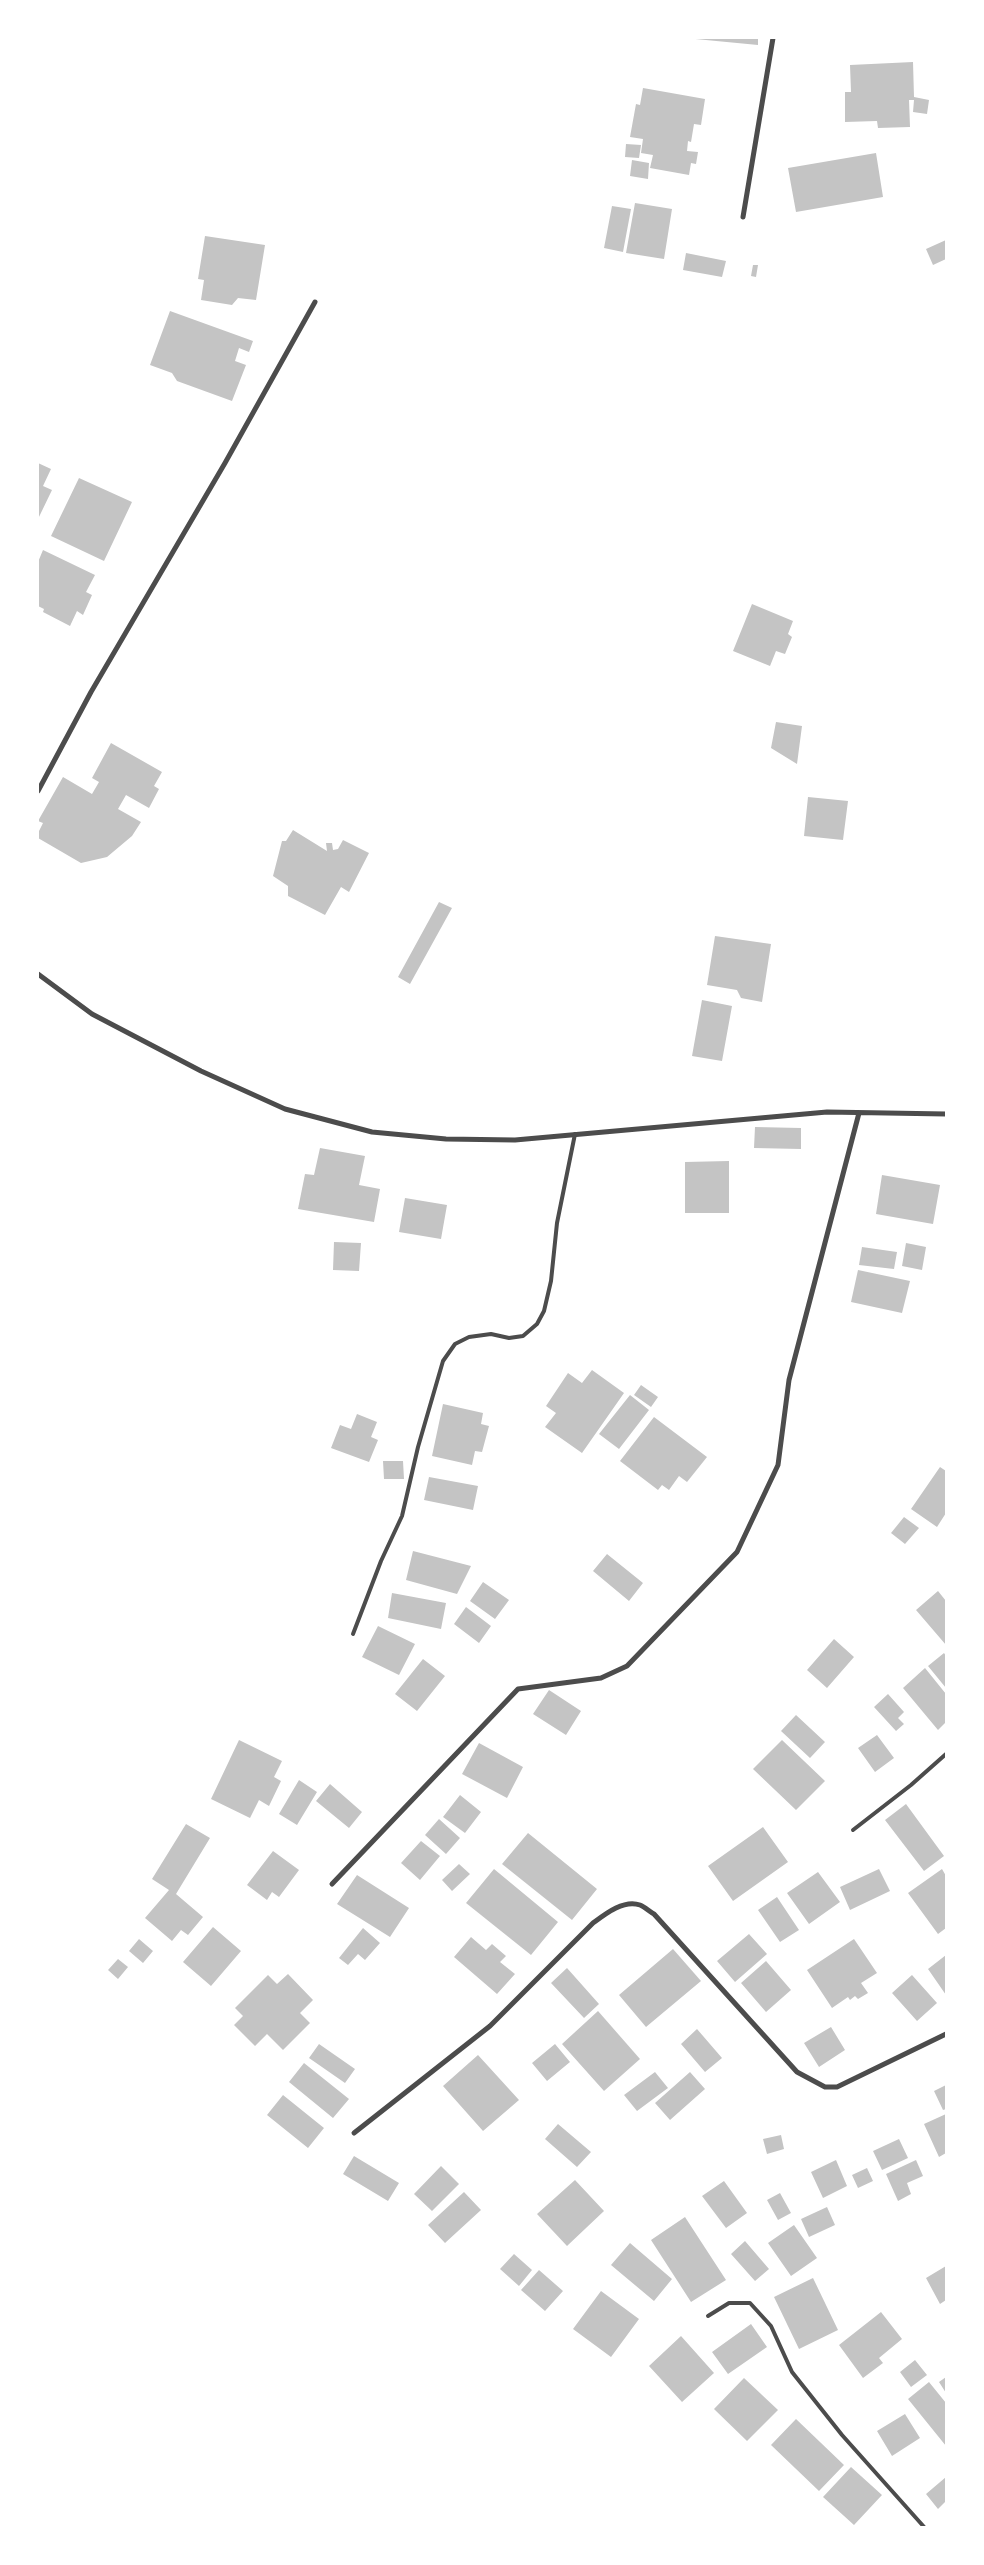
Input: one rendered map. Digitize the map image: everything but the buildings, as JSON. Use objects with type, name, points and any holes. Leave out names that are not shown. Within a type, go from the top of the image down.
[{"type":"street","points":[[744,217],[773,38]]},
{"type":"street","points":[[38,791],[91,692],[225,463],[315,302]]},
{"type":"street","points":[[38,974],[92,1014],[200,1071],[285,1109],[372,1132],[446,1139],[515,1140],[827,1112],[946,1114]]},
{"type":"street","points":[[332,1884],[518,1689],[600,1678],[627,1666],[737,1552],[778,1465],[789,1380],[859,1112]]},
{"type":"street","points":[[354,2133],[490,2026],[593,1923],[609,1912],[625,1905],[640,1905],[654,1914],[797,2072],[825,2087],[837,2087],[946,2034]]},
{"type":"lane","points":[[353,1634],[380,1562],[402,1516],[418,1447],[443,1361],[455,1344],[469,1337],[491,1334],[510,1338],[523,1336],[537,1324],[544,1311],[551,1281],[558,1223],[575,1134]]},
{"type":"lane","points":[[853,1830],[946,1754]]},
{"type":"lane","points":[[708,2316],[728,2303],[750,2303],[772,2326],[792,2372],[842,2435],[925,2528]]}]
